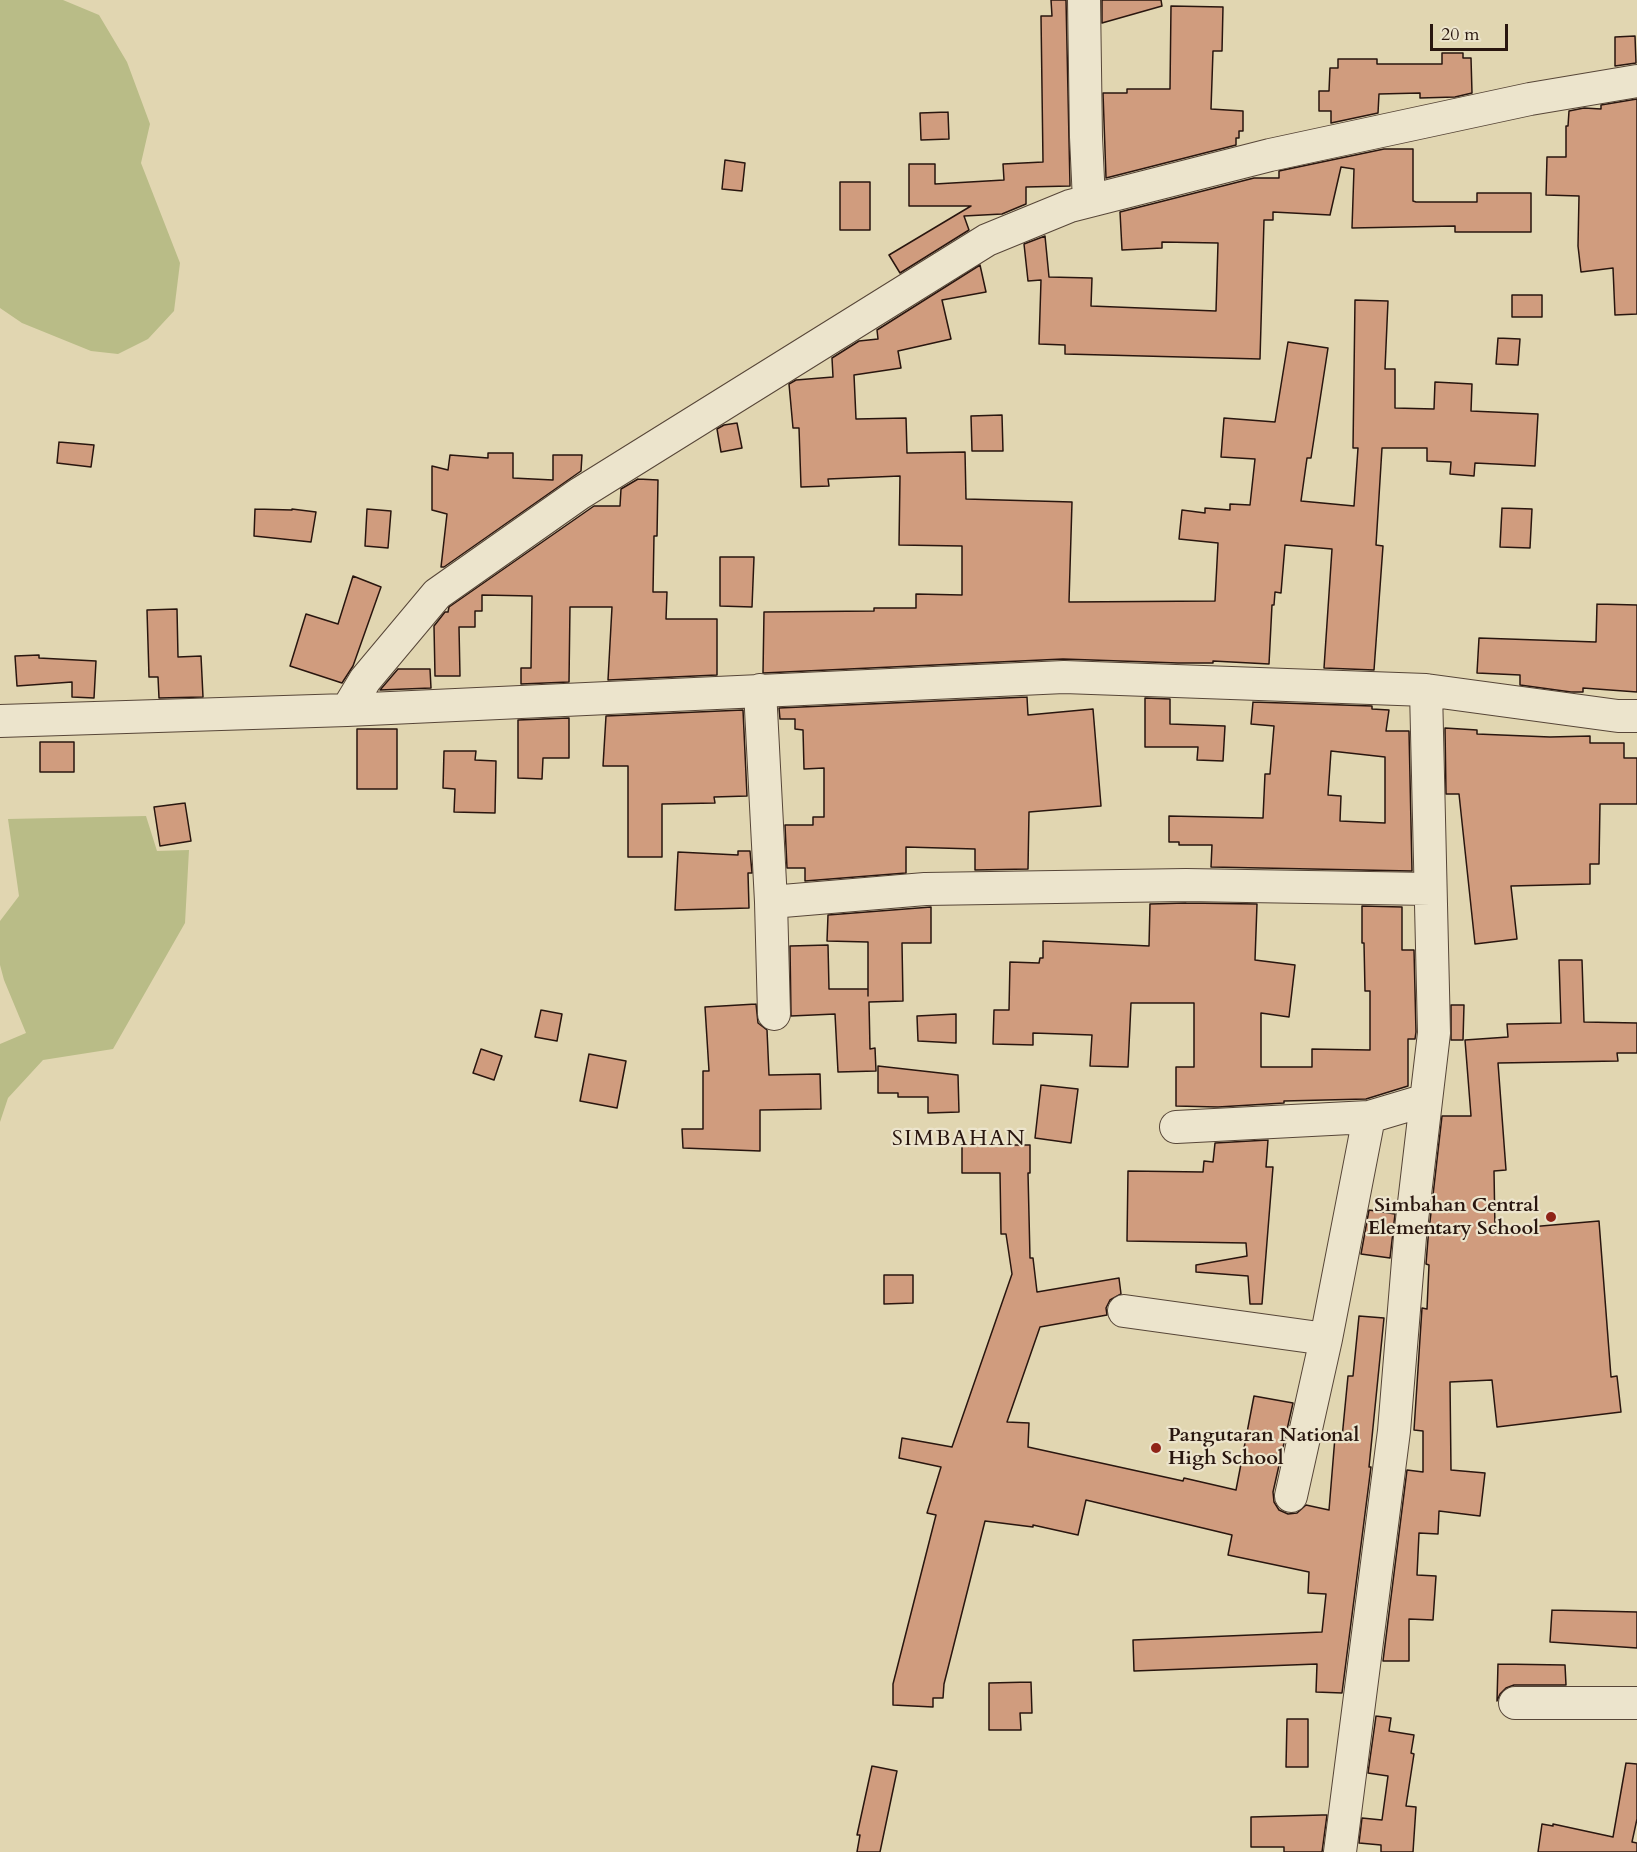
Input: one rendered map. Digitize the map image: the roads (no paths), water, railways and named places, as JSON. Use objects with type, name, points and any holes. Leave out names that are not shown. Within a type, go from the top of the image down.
[{"type":"street","points":[[1084,0],[1089,201]]},
{"type":"street","points":[[346,710],[365,680],[437,594],[579,494],[987,240],[1070,206],[1304,148],[1530,99],[1637,81]]},
{"type":"street","points":[[0,722],[346,710],[1064,677],[1426,690],[1618,716],[1637,716]]},
{"type":"street","points":[[760,690],[771,902],[774,1014]]},
{"type":"street","points":[[1340,1852],[1394,1431],[1410,1237],[1434,1032],[1426,690]]},
{"type":"street","points":[[771,902],[937,889],[1186,885],[1430,889]]},
{"type":"street","points":[[1176,1127],[1369,1118],[1426,1100]]},
{"type":"street","points":[[1291,1496],[1326,1339],[1369,1118]]},
{"type":"street","points":[[1124,1311],[1326,1339]]},
{"type":"street","points":[[1515,1703],[1637,1703]]},
{"type":"place","name":"Simbahan Central Elementary School","points":[[1551,1217]]},
{"type":"place","name":"Pangutaran National High School","points":[[1156,1448]]},
{"type":"district","name":"SIMBAHAN","points":[[959,1140]]}]
